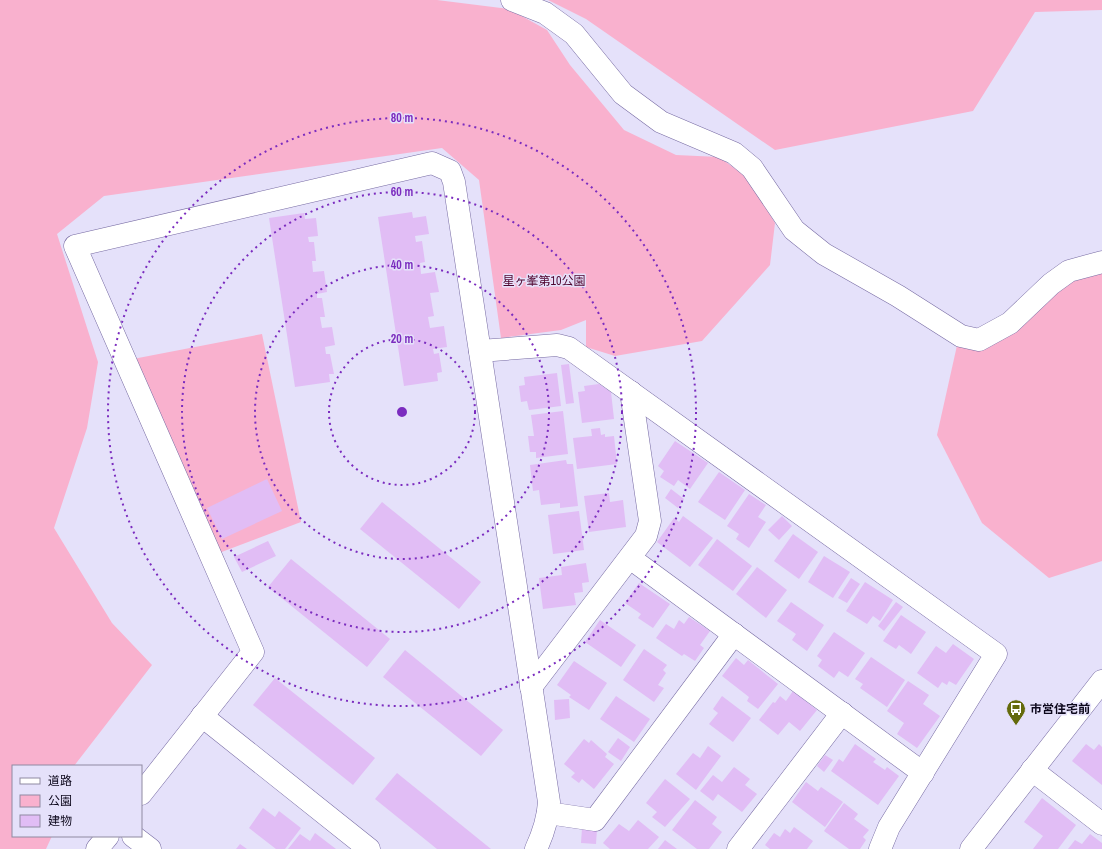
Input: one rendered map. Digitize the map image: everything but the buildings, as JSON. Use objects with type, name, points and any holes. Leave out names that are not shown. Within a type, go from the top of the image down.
[{"type":"street","points":[[512,0],[545,13],[574,34],[623,94],[661,122],[734,153],[752,168],[794,230],[824,254],[898,296],[961,336],[978,340],[1010,323],[1051,284],[1069,271],[1102,262]]},
{"type":"street","points":[[142,793],[253,652],[75,246],[432,163],[450,171],[454,182],[549,802],[548,813],[542,836],[536,849]]},
{"type":"street","points":[[480,351],[557,344],[569,348],[996,654],[889,827],[880,849]]},
{"type":"street","points":[[531,687],[646,536],[650,522],[631,392]]},
{"type":"street","points":[[630,558],[923,773]]},
{"type":"street","points":[[548,813],[595,820],[734,634]]},
{"type":"street","points":[[971,849],[1102,681]]},
{"type":"street","points":[[738,849],[842,713]]},
{"type":"street","points":[[202,716],[369,849]]},
{"type":"street","points":[[1032,770],[1102,824]]},
{"type":"street","points":[[97,849],[107,837]]},
{"type":"street","points":[[134,837],[150,849]]},
{"type":"green space","name":"星ヶ峯第10公園","points":[[0,0],[437,0],[509,9],[547,30],[570,65],[624,130],[676,155],[719,157],[748,178],[775,223],[770,265],[702,341],[615,356],[586,347],[586,320],[561,330],[501,338],[479,180],[442,148],[104,196],[57,234],[98,362],[87,428],[54,528],[112,623],[152,665],[75,765],[12,765],[12,837],[52,837],[46,849],[0,849]]},
{"type":"green space","points":[[548,0],[1102,0],[1102,10],[1035,12],[973,111],[775,150],[586,19]]},
{"type":"green space","points":[[1102,257],[1102,561],[1049,578],[982,523],[937,435],[958,341]]},
{"type":"green space","points":[[262,334],[301,522],[219,553],[133,359]]},
{"type":"place","name":"市営住宅前","points":[[1016,726]]}]
